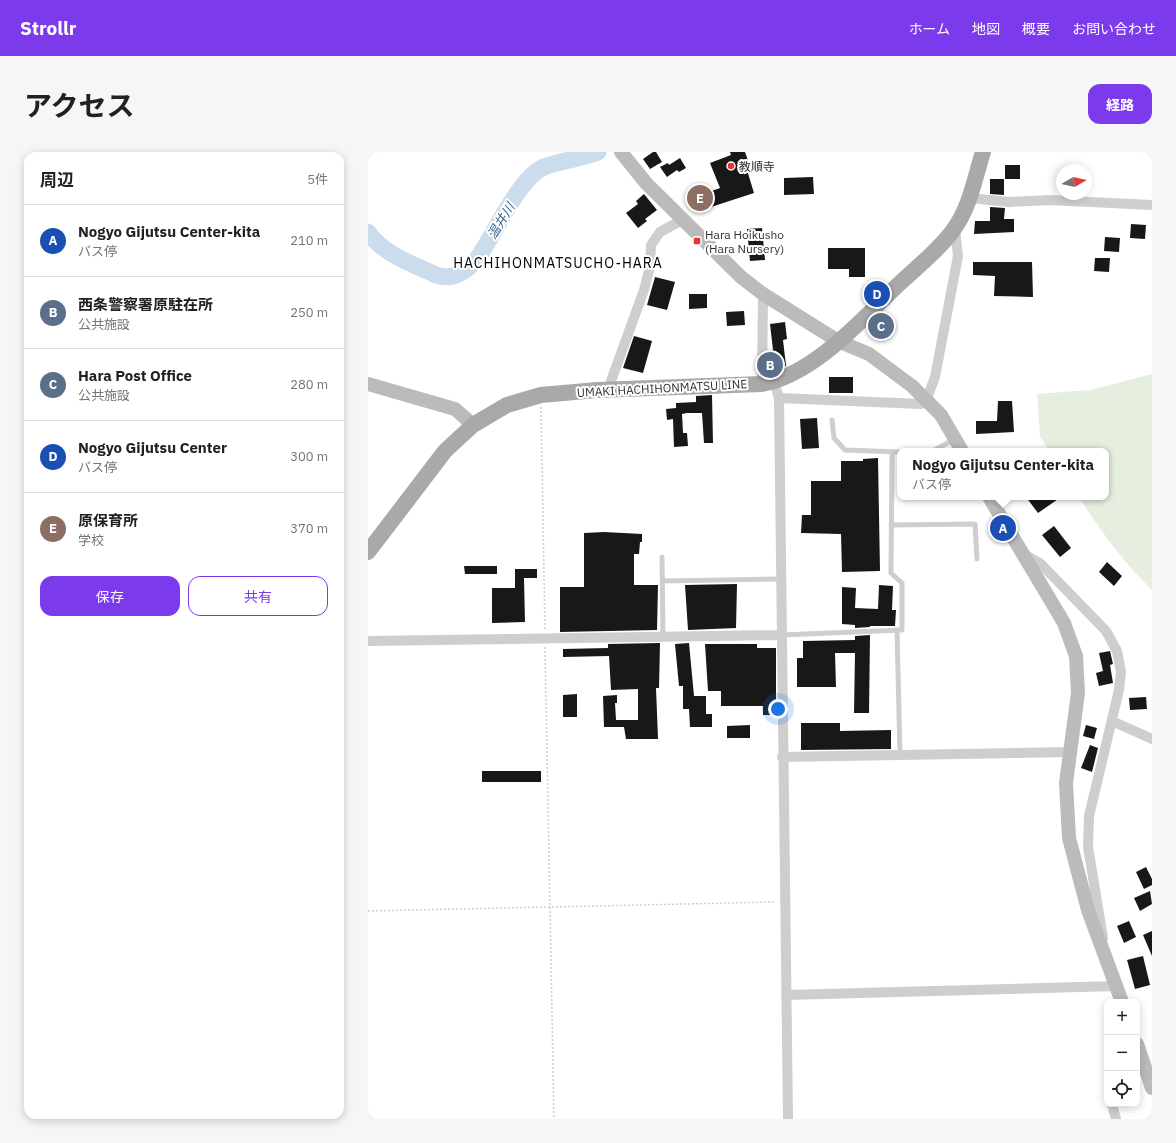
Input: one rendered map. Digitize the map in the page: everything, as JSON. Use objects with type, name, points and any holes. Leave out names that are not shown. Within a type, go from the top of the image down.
[{"type":"main road","name":"UMAKI HACHIHONMATSU LINE","points":[[368,552],[445,450],[473,425],[507,406],[541,396],[610,389],[768,383],[810,364],[838,341],[955,229],[969,198],[982,152]]},
{"type":"street","points":[[622,152],[646,183],[741,277],[764,294],[838,341],[869,354],[912,386],[940,415],[958,445]]},
{"type":"street","points":[[969,198],[1008,202],[1050,200],[1152,205]]},
{"type":"street","points":[[610,389],[611,381],[644,290],[650,267],[651,245],[660,232],[682,220]]},
{"type":"street","points":[[779,398],[921,404],[926,401],[935,377],[958,256],[955,229]]},
{"type":"street","points":[[764,294],[768,383],[779,398],[782,758],[788,1119]]},
{"type":"street","points":[[368,384],[455,409],[473,425]]},
{"type":"street","points":[[991,500],[1064,623],[1076,656],[1078,693],[1066,783],[1070,838],[1088,910],[1121,999]]},
{"type":"street","points":[[1022,553],[1040,562],[1106,631],[1117,651],[1121,672],[1119,690],[1089,816],[1088,847],[1104,940],[1102,950]]},
{"type":"street","points":[[368,641],[782,635]]},
{"type":"street","points":[[1112,722],[1152,739]]},
{"type":"street","points":[[782,758],[1070,752]]},
{"type":"street","points":[[786,995],[1110,988],[1117,986]]},
{"type":"street","points":[[1140,1053],[1152,1088]]},
{"type":"street","points":[[1113,1107],[1116,1119]]},
{"type":"lane","points":[[832,420],[834,438],[845,450],[897,452]]},
{"type":"lane","points":[[946,448],[958,445]]},
{"type":"lane","points":[[782,635],[902,630],[902,583],[892,573],[892,452]]},
{"type":"lane","points":[[891,526],[975,524],[977,559]]},
{"type":"lane","points":[[662,557],[663,637]]},
{"type":"lane","points":[[662,581],[781,579]]},
{"type":"lane","points":[[896,630],[900,755]]},
{"type":"path","points":[[541,396],[554,1119]]},
{"type":"path","points":[[368,911],[767,902],[775,902],[785,905]]},
{"type":"green space","points":[[1152,374],[1152,590],[1113,546],[1081,500],[1109,500],[1109,448],[1047,448],[1040,436],[1037,394],[1090,390]]},
{"type":"building","points":[[653,152],[656,152],[662,162],[650,169],[643,159]]},
{"type":"building","points":[[730,152],[745,152],[751,169],[747,170],[754,193],[708,208],[703,194],[720,188],[710,163],[731,155]]},
{"type":"building","points":[[680,158],[686,168],[679,172],[677,170],[667,177],[660,167],[668,163],[669,165]]},
{"type":"building","points":[[1005,165],[1020,165],[1020,179],[1005,179]]},
{"type":"building","points":[[813,177],[814,194],[784,195],[784,178]]},
{"type":"building","points":[[990,179],[1004,179],[1004,195],[990,194]]},
{"type":"building","points":[[644,194],[657,210],[645,219],[647,221],[638,228],[626,213],[638,204],[636,201]]},
{"type":"building","points":[[990,207],[1005,208],[1004,219],[1014,219],[1014,232],[974,234],[975,221],[990,221]]},
{"type":"building","points":[[1131,224],[1146,225],[1145,239],[1130,238]]},
{"type":"building","points":[[762,228],[765,260],[750,261],[747,229]]},
{"type":"building","points":[[1105,237],[1120,238],[1119,252],[1104,251]]},
{"type":"building","points":[[828,248],[865,248],[865,277],[849,277],[849,269],[828,269]]},
{"type":"building","points":[[1095,258],[1110,258],[1109,272],[1094,271]]},
{"type":"building","points":[[973,262],[1032,262],[1033,297],[994,296],[995,276],[973,275]]},
{"type":"building","points":[[655,277],[675,282],[667,310],[647,305]]},
{"type":"building","points":[[689,294],[707,294],[707,308],[689,309]]},
{"type":"building","points":[[744,311],[745,325],[727,326],[726,312]]},
{"type":"building","points":[[889,317],[891,334],[876,336],[875,321],[877,319]]},
{"type":"building","points":[[785,322],[787,339],[783,340],[786,366],[771,368],[769,351],[773,350],[770,324]]},
{"type":"building","points":[[634,336],[652,341],[643,373],[623,368]]},
{"type":"building","points":[[829,377],[853,377],[853,393],[829,393]]},
{"type":"building","points":[[712,395],[713,443],[704,443],[702,413],[687,413],[682,414],[683,433],[687,433],[688,446],[674,447],[673,419],[667,420],[666,409],[676,408],[676,403],[696,402],[696,396]]},
{"type":"building","points":[[998,401],[1012,401],[1014,432],[976,434],[976,421],[997,421]]},
{"type":"building","points":[[817,418],[819,448],[802,449],[800,419]]},
{"type":"building","points":[[878,458],[880,571],[842,572],[841,534],[801,533],[802,515],[811,515],[811,481],[841,481],[841,461],[863,461],[863,459]]},
{"type":"building","points":[[1028,500],[1057,500],[1038,513]]},
{"type":"building","points":[[1054,526],[1071,548],[1060,557],[1042,535]]},
{"type":"building","points":[[604,532],[642,534],[639,554],[634,554],[634,585],[658,585],[657,630],[560,632],[560,587],[584,587],[584,533]]},
{"type":"building","points":[[1107,562],[1122,576],[1114,586],[1099,572]]},
{"type":"building","points":[[464,566],[497,566],[497,574],[465,574]]},
{"type":"building","points":[[515,569],[537,569],[537,578],[524,578],[525,622],[492,623],[492,588],[515,588]]},
{"type":"building","points":[[737,584],[736,628],[688,630],[685,585]]},
{"type":"building","points":[[879,585],[893,586],[892,610],[896,610],[895,626],[870,626],[855,628],[855,625],[842,624],[842,587],[856,588],[855,608],[878,609]]},
{"type":"building","points":[[870,635],[869,713],[854,713],[855,653],[835,653],[836,687],[797,687],[797,658],[803,658],[803,641],[855,640],[855,636]]},
{"type":"building","points":[[660,643],[659,688],[656,688],[658,739],[626,739],[624,727],[604,727],[603,696],[617,695],[617,703],[615,703],[616,720],[638,720],[638,689],[611,690],[609,656],[563,657],[563,649],[608,648],[608,644]]},
{"type":"building","points":[[689,643],[694,696],[706,696],[706,714],[712,714],[712,727],[690,727],[689,709],[683,709],[683,686],[679,686],[675,644]]},
{"type":"building","points":[[705,644],[757,644],[757,648],[776,648],[776,715],[763,715],[763,706],[721,706],[721,691],[708,691]]},
{"type":"building","points":[[1110,651],[1113,664],[1110,665],[1113,683],[1099,686],[1096,673],[1103,671],[1099,653]]},
{"type":"building","points":[[577,694],[577,717],[563,717],[563,695]]},
{"type":"building","points":[[1146,697],[1147,709],[1130,710],[1129,698]]},
{"type":"building","points":[[801,723],[840,723],[840,731],[891,730],[891,749],[801,750]]},
{"type":"building","points":[[750,725],[750,738],[727,738],[727,726]]},
{"type":"building","points":[[1086,725],[1097,728],[1094,739],[1083,736]]},
{"type":"building","points":[[1090,745],[1098,748],[1092,772],[1081,768]]},
{"type":"building","points":[[482,771],[541,771],[541,782],[482,782]]},
{"type":"building","points":[[1146,867],[1152,879],[1152,885],[1144,889],[1136,872]]},
{"type":"building","points":[[1150,891],[1152,904],[1140,911],[1134,898]]},
{"type":"building","points":[[1129,921],[1136,937],[1124,943],[1117,926]]},
{"type":"building","points":[[1152,931],[1152,956],[1143,935]]},
{"type":"building","points":[[1143,956],[1150,985],[1135,989],[1127,960]]},
{"type":"waterway","name":"温井川","points":[[368,232],[374,240],[399,258],[442,277],[459,274],[477,259],[516,194],[525,182],[535,173],[544,167],[598,152]]},
{"type":"place","name":"教順寺","points":[[731,166]]},
{"type":"place","name":"原保育所","points":[[700,198]]},
{"type":"place","name":"Hara Hoikusho (Hara Nursery)","points":[[697,241]]},
{"type":"place","name":"Nogyo Gijutsu Center","points":[[877,294]]},
{"type":"place","name":"Hara Post Office","points":[[881,326]]},
{"type":"place","name":"西条警察署原駐在所","points":[[770,365]]},
{"type":"place","name":"Nogyo Gijutsu Center-kita","points":[[1003,528]]},
{"type":"district","name":"HACHIHONMATSUCHO-HARA","points":[[558,263]]}]
